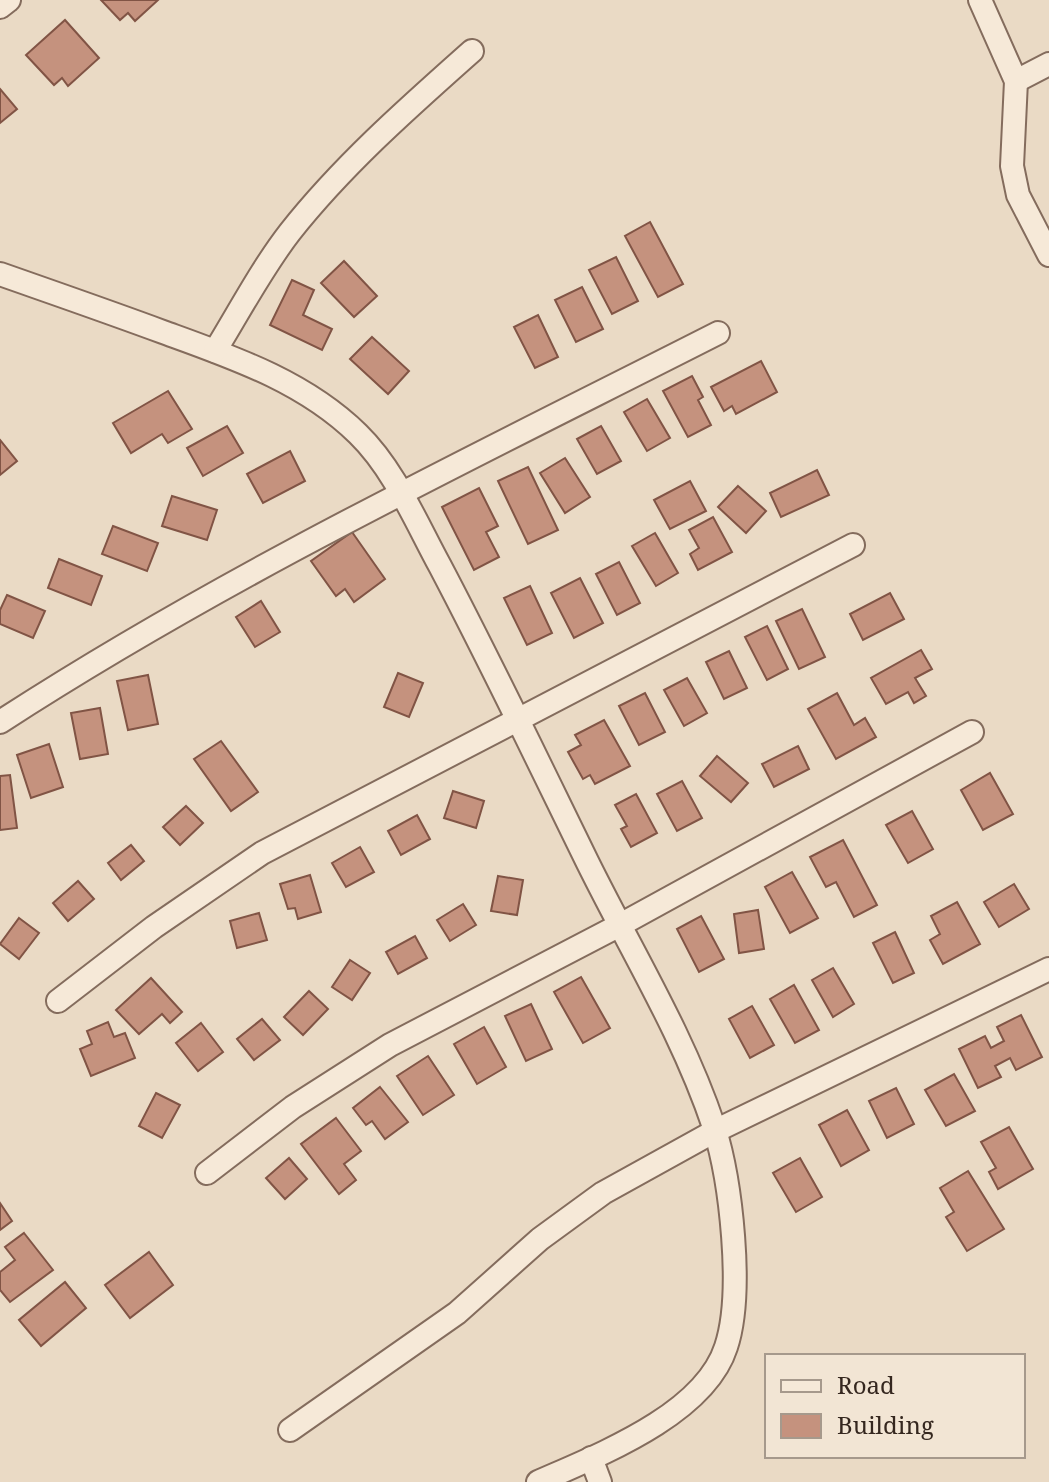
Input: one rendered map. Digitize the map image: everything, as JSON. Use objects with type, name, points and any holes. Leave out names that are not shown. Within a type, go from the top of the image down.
[{"type":"street","points":[[0,7],[9,0]]},
{"type":"street","points":[[980,0],[1016,81],[1012,137],[1018,195],[1049,255]]},
{"type":"street","points":[[215,351],[288,235],[308,211],[398,116],[472,51]]},
{"type":"street","points":[[1016,81],[1049,64]]},
{"type":"street","points":[[0,274],[215,351],[315,397],[361,436],[401,493],[519,716],[686,1056],[715,1131],[735,1264],[734,1314],[726,1348],[705,1385],[687,1402],[591,1458],[538,1482]]},
{"type":"street","points":[[0,722],[97,660],[401,493],[718,333]]},
{"type":"street","points":[[58,1001],[154,927],[262,853],[519,716],[853,545]]},
{"type":"street","points":[[207,1173],[293,1107],[390,1045],[620,925],[972,732]]},
{"type":"street","points":[[290,1430],[457,1313],[540,1239],[603,1193],[715,1131],[1049,969]]},
{"type":"street","points":[[591,1458],[600,1482]]},
{"type":"building","points":[[101,0],[158,0],[135,21],[128,13],[120,20]]},
{"type":"building","points":[[65,20],[99,58],[68,86],[62,78],[54,85],[26,55]]},
{"type":"building","points":[[0,89],[17,109],[0,123]]},
{"type":"building","points":[[650,222],[683,284],[658,297],[625,236]]},
{"type":"building","points":[[616,257],[638,301],[612,314],[589,270]]},
{"type":"building","points":[[344,261],[377,296],[354,317],[321,283]]},
{"type":"building","points":[[292,280],[314,290],[303,315],[332,329],[322,350],[270,325]]},
{"type":"building","points":[[582,287],[603,329],[576,342],[555,300]]},
{"type":"building","points":[[538,315],[558,357],[535,368],[514,327]]},
{"type":"building","points":[[372,337],[409,371],[388,394],[350,359]]},
{"type":"building","points":[[761,361],[777,392],[736,414],[732,406],[724,411],[711,387]]},
{"type":"building","points":[[692,376],[703,397],[698,400],[711,425],[688,437],[663,391]]},
{"type":"building","points":[[168,391],[192,429],[168,443],[162,434],[131,453],[113,423]]},
{"type":"building","points":[[647,399],[670,438],[647,451],[624,412]]},
{"type":"building","points":[[227,426],[243,453],[203,476],[187,448]]},
{"type":"building","points":[[601,426],[621,461],[597,474],[577,439]]},
{"type":"building","points":[[0,440],[17,461],[0,475]]},
{"type":"building","points":[[290,451],[305,481],[263,503],[247,474]]},
{"type":"building","points":[[565,458],[590,497],[565,513],[540,473]]},
{"type":"building","points":[[528,467],[558,530],[528,544],[498,481]]},
{"type":"building","points":[[817,470],[829,495],[781,517],[770,493]]},
{"type":"building","points":[[690,481],[706,511],[670,529],[654,500]]},
{"type":"building","points":[[738,486],[766,511],[746,533],[718,507]]},
{"type":"building","points":[[479,488],[498,526],[486,532],[499,557],[474,570],[442,507]]},
{"type":"building","points":[[172,496],[217,510],[207,540],[162,526]]},
{"type":"building","points":[[713,517],[732,552],[698,570],[690,554],[699,548],[689,530]]},
{"type":"building","points":[[113,526],[158,543],[147,571],[102,554]]},
{"type":"building","points":[[352,532],[385,579],[354,602],[345,589],[336,596],[311,561]]},
{"type":"building","points":[[655,533],[678,573],[656,586],[632,546]]},
{"type":"building","points":[[59,559],[102,576],[91,605],[48,588]]},
{"type":"building","points":[[619,562],[640,603],[617,615],[596,574]]},
{"type":"building","points":[[580,578],[603,623],[574,638],[551,593]]},
{"type":"building","points":[[530,586],[552,633],[527,645],[504,598]]},
{"type":"building","points":[[890,593],[904,619],[863,640],[850,614]]},
{"type":"building","points":[[7,595],[45,611],[33,638],[0,624],[0,610]]},
{"type":"building","points":[[261,601],[280,632],[255,647],[236,617]]},
{"type":"building","points":[[802,609],[825,657],[799,669],[776,621]]},
{"type":"building","points":[[767,626],[788,669],[767,680],[745,637]]},
{"type":"building","points":[[921,650],[932,669],[915,678],[926,696],[914,703],[908,692],[886,704],[871,678]]},
{"type":"building","points":[[729,651],[747,688],[724,699],[706,662]]},
{"type":"building","points":[[398,673],[423,683],[409,717],[384,707]]},
{"type":"building","points":[[148,675],[158,724],[128,730],[117,681]]},
{"type":"building","points":[[687,678],[707,713],[684,726],[664,690]]},
{"type":"building","points":[[645,693],[665,732],[639,745],[619,706]]},
{"type":"building","points":[[837,693],[854,725],[865,718],[876,737],[836,759],[808,709]]},
{"type":"building","points":[[100,708],[108,754],[80,759],[71,713]]},
{"type":"building","points":[[604,720],[630,766],[595,784],[590,775],[583,779],[568,752],[581,745],[575,735]]},
{"type":"building","points":[[221,741],[258,792],[231,811],[194,759]]},
{"type":"building","points":[[49,744],[63,787],[31,798],[17,755]]},
{"type":"building","points":[[798,746],[809,769],[774,787],[762,764]]},
{"type":"building","points":[[717,756],[748,783],[731,802],[700,776]]},
{"type":"building","points":[[990,773],[1013,814],[983,830],[961,790]]},
{"type":"building","points":[[10,775],[17,828],[0,830],[0,776]]},
{"type":"building","points":[[682,781],[702,818],[677,831],[657,794]]},
{"type":"building","points":[[453,791],[484,801],[476,828],[444,818]]},
{"type":"building","points":[[636,794],[657,833],[631,847],[621,829],[627,826],[615,805]]},
{"type":"building","points":[[186,806],[203,823],[180,845],[163,827]]},
{"type":"building","points":[[912,811],[933,849],[908,863],[886,825]]},
{"type":"building","points":[[417,815],[430,839],[401,855],[388,831]]},
{"type":"building","points":[[843,840],[877,905],[854,917],[836,882],[826,887],[810,857]]},
{"type":"building","points":[[131,845],[144,861],[121,880],[108,863]]},
{"type":"building","points":[[360,847],[374,872],[346,887],[332,863]]},
{"type":"building","points":[[792,872],[818,918],[790,933],[765,887]]},
{"type":"building","points":[[310,875],[321,912],[298,919],[295,908],[288,909],[280,884]]},
{"type":"building","points":[[498,876],[523,880],[517,915],[491,911]]},
{"type":"building","points":[[78,881],[94,899],[68,921],[53,903]]},
{"type":"building","points":[[1014,884],[1029,909],[999,927],[984,902]]},
{"type":"building","points":[[957,902],[980,944],[943,964],[930,940],[940,934],[931,916]]},
{"type":"building","points":[[463,904],[476,925],[450,941],[437,920]]},
{"type":"building","points":[[758,910],[764,949],[739,953],[734,914]]},
{"type":"building","points":[[259,913],[267,940],[237,948],[230,921]]},
{"type":"building","points":[[701,916],[724,959],[699,972],[677,929]]},
{"type":"building","points":[[19,918],[39,933],[19,959],[0,944]]},
{"type":"building","points":[[895,932],[914,973],[893,983],[873,943]]},
{"type":"building","points":[[415,936],[427,958],[398,974],[386,952]]},
{"type":"building","points":[[350,960],[370,973],[352,1000],[332,987]]},
{"type":"building","points":[[833,968],[854,1004],[833,1017],[812,980]]},
{"type":"building","points":[[581,977],[610,1028],[583,1043],[554,992]]},
{"type":"building","points":[[151,978],[182,1012],[170,1023],[162,1014],[139,1034],[116,1010]]},
{"type":"building","points":[[794,985],[819,1030],[795,1043],[770,999]]},
{"type":"building","points":[[309,991],[328,1009],[303,1035],[284,1017]]},
{"type":"building","points":[[531,1004],[552,1049],[526,1061],[505,1016]]},
{"type":"building","points":[[752,1006],[774,1045],[750,1058],[729,1019]]},
{"type":"building","points":[[1021,1015],[1042,1057],[1016,1070],[1010,1058],[995,1066],[1001,1077],[978,1088],[959,1049],[985,1036],[991,1048],[1004,1041],[997,1027]]},
{"type":"building","points":[[262,1019],[280,1040],[254,1060],[237,1039]]},
{"type":"building","points":[[108,1022],[114,1037],[125,1033],[135,1058],[91,1076],[80,1049],[92,1044],[87,1031]]},
{"type":"building","points":[[201,1023],[223,1052],[198,1071],[176,1043]]},
{"type":"building","points":[[484,1027],[506,1067],[477,1084],[454,1044]]},
{"type":"building","points":[[428,1056],[454,1095],[423,1115],[397,1076]]},
{"type":"building","points":[[954,1074],[975,1111],[946,1126],[925,1090]]},
{"type":"building","points":[[380,1087],[408,1122],[385,1139],[372,1121],[366,1125],[353,1108]]},
{"type":"building","points":[[896,1088],[914,1124],[887,1138],[869,1101]]},
{"type":"building","points":[[156,1093],[180,1105],[162,1138],[139,1126]]},
{"type":"building","points":[[847,1110],[869,1150],[841,1166],[819,1125]]},
{"type":"building","points":[[336,1118],[361,1151],[344,1164],[356,1180],[339,1194],[301,1144]]},
{"type":"building","points":[[1009,1127],[1033,1169],[998,1189],[989,1172],[996,1168],[981,1142]]},
{"type":"building","points":[[289,1158],[307,1179],[285,1199],[266,1178]]},
{"type":"building","points":[[800,1158],[822,1197],[796,1212],[773,1173]]},
{"type":"building","points":[[968,1171],[1004,1229],[967,1251],[946,1217],[954,1212],[940,1188]]},
{"type":"building","points":[[0,1203],[12,1221],[0,1230]]},
{"type":"building","points":[[24,1233],[53,1270],[10,1302],[0,1290],[0,1272],[15,1260],[5,1247]]},
{"type":"building","points":[[149,1252],[173,1285],[130,1318],[105,1285]]},
{"type":"building","points":[[65,1282],[86,1308],[41,1346],[19,1320]]}]
